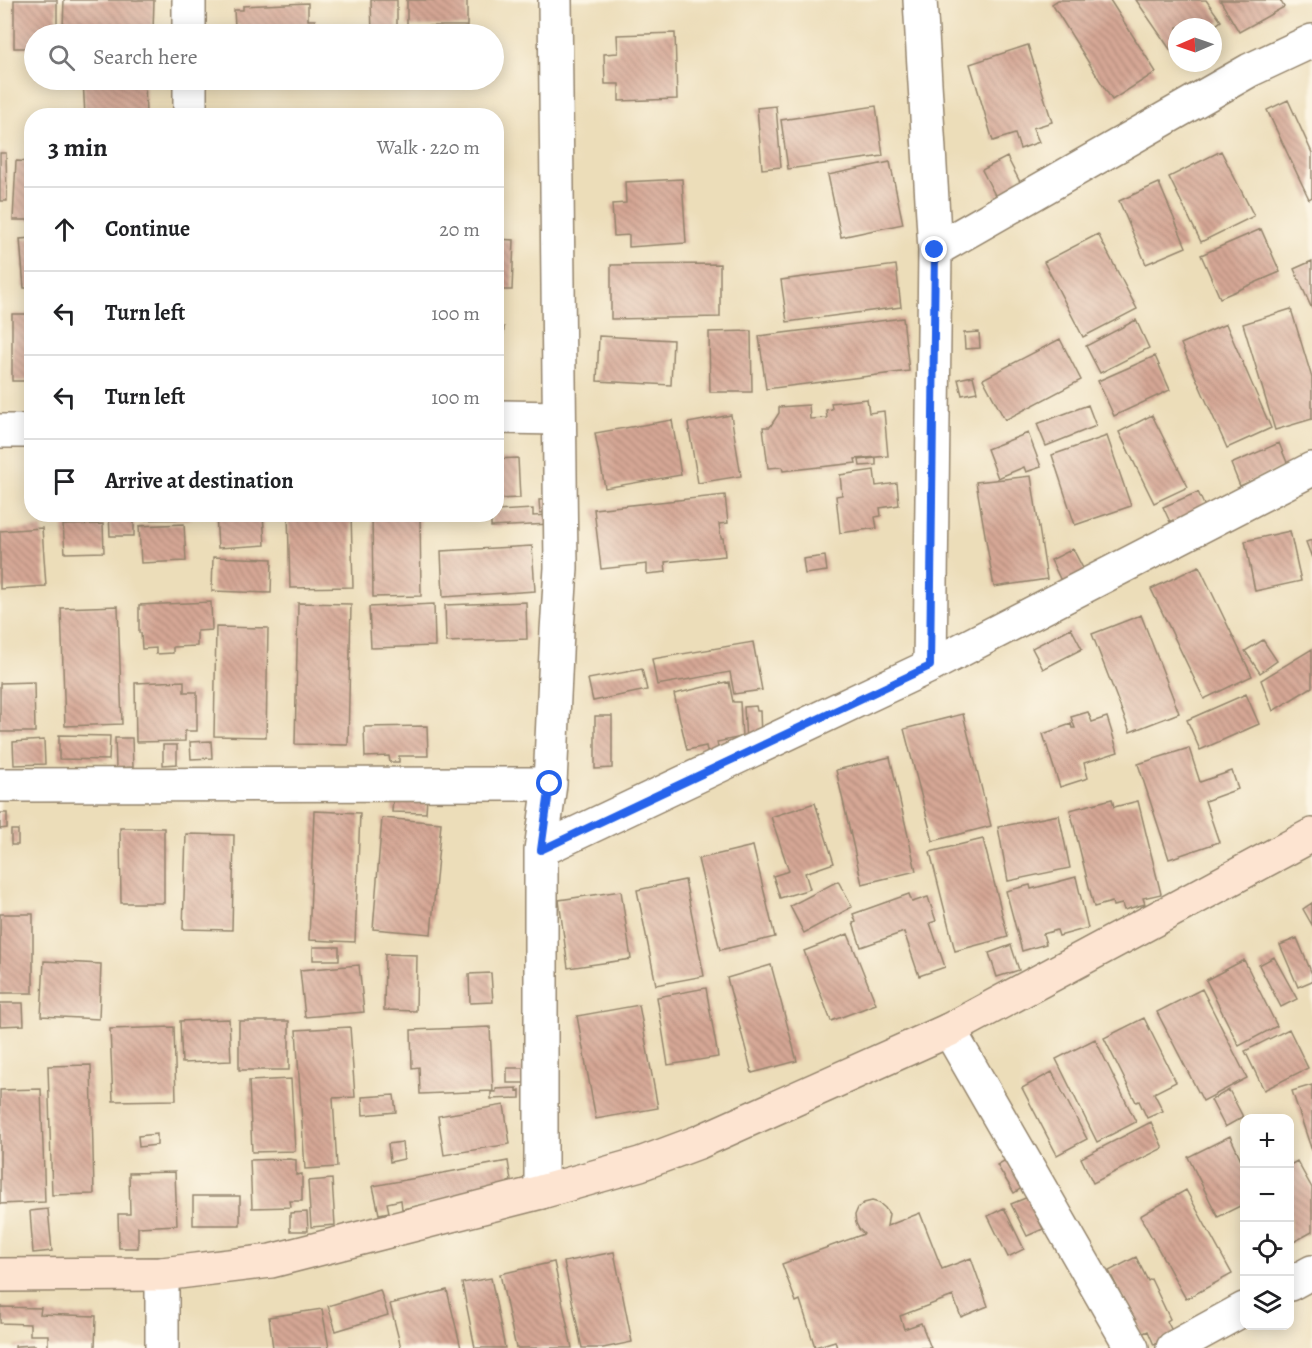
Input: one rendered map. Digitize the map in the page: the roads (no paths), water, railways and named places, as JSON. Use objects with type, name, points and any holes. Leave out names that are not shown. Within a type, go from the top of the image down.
[{"type":"street","points":[[189,0],[189,24]]},
{"type":"street","points":[[541,1192],[541,850],[550,784],[561,568],[555,0]]},
{"type":"street","points":[[920,0],[935,250],[930,666]]},
{"type":"street","points":[[935,250],[1250,70],[1312,41]]},
{"type":"street","points":[[190,90],[190,108]]},
{"type":"street","points":[[504,417],[559,418]]},
{"type":"street","points":[[0,431],[24,432]]},
{"type":"street","points":[[541,850],[930,666],[1312,469]]},
{"type":"street","points":[[0,785],[550,784]]},
{"type":"street","points":[[0,1275],[162,1274],[271,1261],[541,1192],[640,1164],[699,1142],[950,1030],[1312,835]]},
{"type":"street","points":[[950,1030],[1132,1348]]},
{"type":"street","points":[[1294,1282],[1312,1272]]},
{"type":"street","points":[[162,1274],[162,1348]]},
{"type":"street","points":[[1173,1348],[1240,1312]]}]
